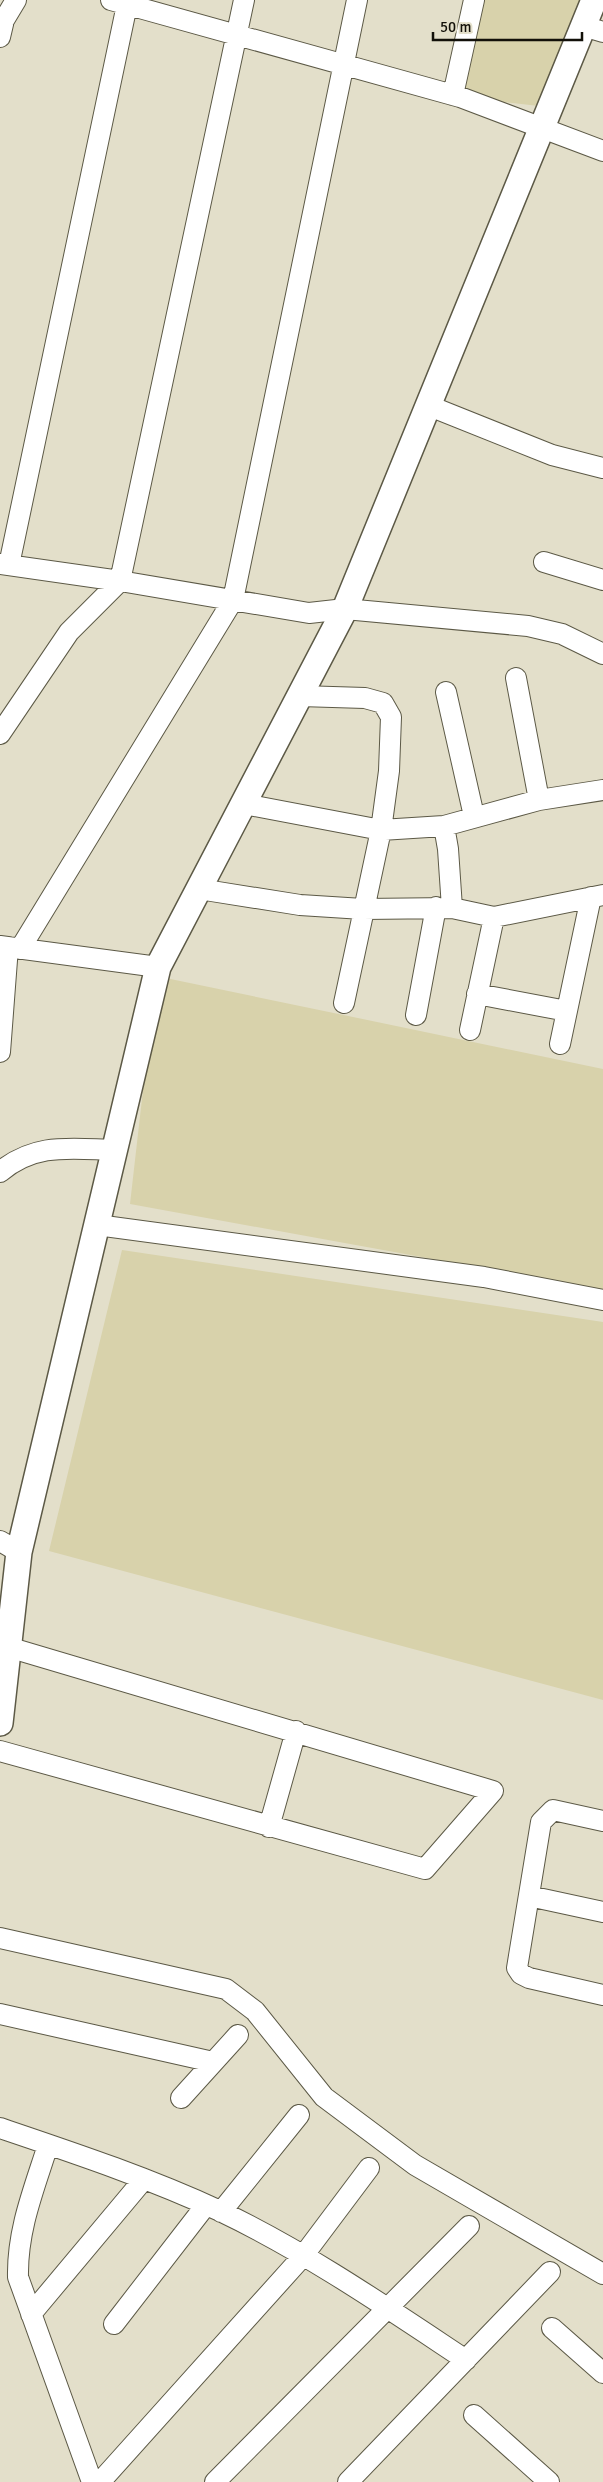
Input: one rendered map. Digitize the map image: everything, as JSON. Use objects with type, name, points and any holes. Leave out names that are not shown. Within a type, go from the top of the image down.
[{"type":"street","points":[[0,37],[4,20],[16,0]]},
{"type":"street","points":[[0,734],[69,632],[120,581],[244,0]]},
{"type":"street","points":[[0,1052],[10,947],[233,600],[358,0]]},
{"type":"street","points":[[453,95],[474,0]]},
{"type":"street","points":[[0,1723],[8,1647],[10,1546],[97,1225],[158,967],[345,610],[541,129],[593,29],[594,0]]},
{"type":"street","points":[[603,151],[453,95],[122,2],[5,565],[120,581],[308,613],[345,610],[528,626],[562,634],[603,654]]},
{"type":"street","points":[[428,405],[552,454],[603,468]]},
{"type":"street","points":[[544,562],[603,580]]},
{"type":"street","points":[[516,678],[539,800]]},
{"type":"street","points":[[446,692],[474,816]]},
{"type":"street","points":[[300,696],[365,698],[383,703],[391,717],[389,772],[381,830],[344,1003]]},
{"type":"street","points":[[244,804],[381,830],[444,826],[474,816],[539,800],[603,790]]},
{"type":"street","points":[[416,1015],[444,908],[448,849],[444,826]]},
{"type":"street","points":[[199,889],[300,905],[363,909],[444,908],[494,917],[597,896],[560,1044]]},
{"type":"street","points":[[470,1030],[494,917]]},
{"type":"street","points":[[10,947],[158,967]]},
{"type":"street","points":[[478,994],[567,1011]]},
{"type":"street","points":[[0,1172],[13,1161],[28,1154],[48,1149],[114,1150]]},
{"type":"street","points":[[97,1225],[484,1277],[603,1300]]},
{"type":"street","points":[[0,1750],[269,1827],[425,1869],[493,1791],[8,1647]]},
{"type":"street","points":[[269,1827],[296,1731]]},
{"type":"street","points":[[603,1820],[553,1810],[541,1822],[517,1968],[529,1978],[603,1995]]},
{"type":"street","points":[[529,1896],[603,1912]]},
{"type":"street","points":[[0,1938],[226,1989],[255,2011],[324,2097],[415,2165],[603,2274]]},
{"type":"street","points":[[0,2014],[213,2062]]},
{"type":"street","points":[[181,2098],[238,2035]]},
{"type":"street","points":[[114,2324],[214,2208],[299,2115]]},
{"type":"street","points":[[0,2128],[144,2179],[214,2208],[303,2256],[389,2309],[466,2360]]},
{"type":"street","points":[[48,2145],[22,2222],[17,2252],[18,2277],[92,2482]]},
{"type":"street","points":[[100,2482],[303,2256],[369,2168]]},
{"type":"street","points":[[31,2314],[144,2179]]},
{"type":"street","points":[[215,2482],[389,2309],[469,2226]]},
{"type":"street","points":[[348,2482],[550,2272]]},
{"type":"street","points":[[552,2328],[603,2373]]},
{"type":"street","points":[[474,2415],[549,2482]]},
{"type":"shaded area","points":[[482,0],[580,0],[539,106],[460,97]]},
{"type":"shaded area","points":[[156,976],[603,1069],[603,1290],[130,1204]]},
{"type":"shaded area","points":[[122,1250],[603,1322],[603,1700],[49,1551]]}]
